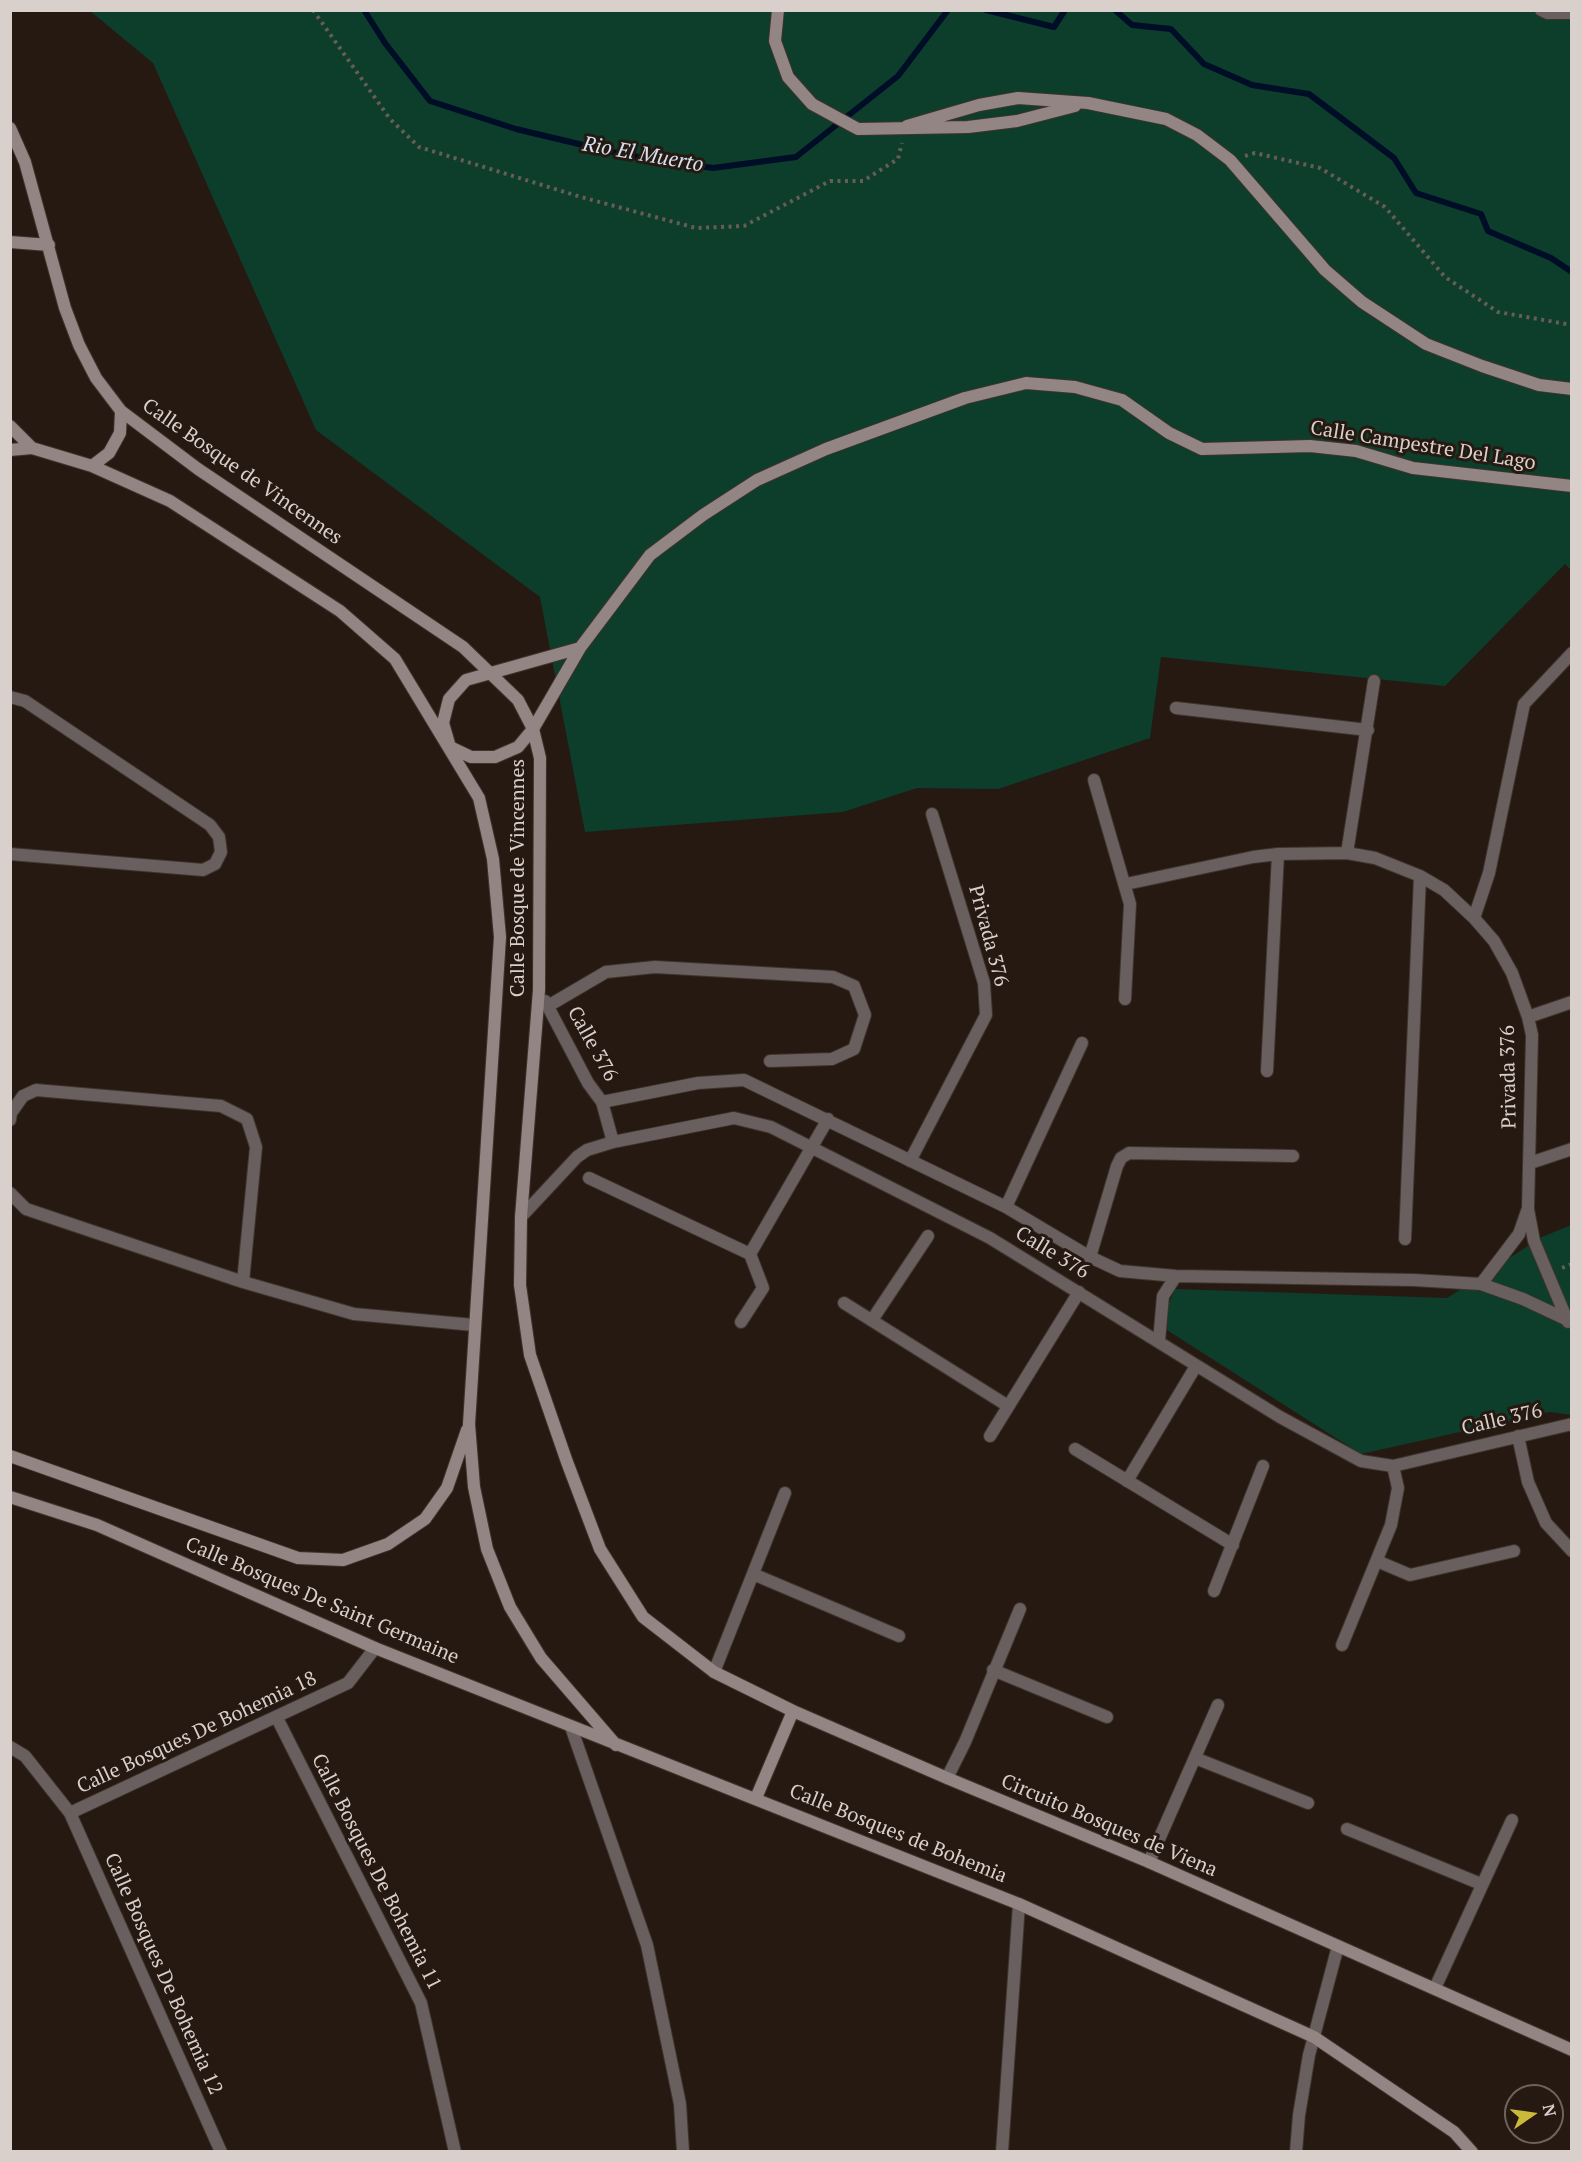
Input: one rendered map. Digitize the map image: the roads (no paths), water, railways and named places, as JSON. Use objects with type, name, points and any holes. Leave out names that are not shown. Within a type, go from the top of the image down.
[{"type":"main road","points":[[778,10],[775,41],[788,77],[812,104],[858,129],[907,126],[968,127],[1017,121],[1088,103]]},
{"type":"main road","points":[[907,126],[980,105],[1018,98],[1088,103],[1166,119],[1197,135],[1230,160],[1325,270],[1362,302],[1435,347],[1539,385],[1572,389]]},
{"type":"main road","name":"Calle Bosque de Vincennes","points":[[10,128],[25,162],[65,308],[79,345],[96,378],[121,411],[198,469],[463,647],[518,700],[533,729],[540,758],[538,990],[521,1217],[520,1286],[530,1355],[600,1549],[643,1617]]},
{"type":"main road","points":[[10,242],[49,245]]},
{"type":"main road","name":"Calle Campestre Del Lago","points":[[450,747],[471,757],[495,757],[518,747],[533,729],[580,648],[650,555],[703,515],[757,480],[836,445],[965,398],[1026,383],[1075,387],[1122,400],[1169,433],[1202,449],[1310,446],[1356,451],[1413,468],[1572,486]]},
{"type":"main road","points":[[92,466],[109,453],[120,433],[121,411]]},
{"type":"main road","name":"Calle Bosque de Vincennes","points":[[10,426],[32,448],[92,466],[170,501],[340,611],[395,658],[479,798],[493,859],[500,937],[469,1424]]},
{"type":"main road","points":[[10,450],[32,448]]},
{"type":"main road","points":[[450,747],[443,723],[449,699],[466,681],[580,648]]},
{"type":"main road","name":"Calle Bosques De Saint Germaine","points":[[10,1456],[298,1558],[343,1560],[388,1544],[425,1519],[447,1488],[469,1424]]},
{"type":"main road","name":"Calle Bosques de Bohemia","points":[[469,1424],[474,1487],[487,1549],[510,1607],[541,1658],[616,1745],[756,1798],[1019,1904],[1314,2037],[1454,2132],[1472,2151]]},
{"type":"main road","name":"Calle Bosques De Saint Germaine","points":[[10,1497],[97,1525],[375,1648],[616,1745]]},
{"type":"main road","name":"Circuito Bosques de Viena","points":[[643,1617],[714,1672],[793,1710],[947,1778],[1149,1862],[1572,2050]]},
{"type":"main road","points":[[756,1798],[793,1710]]},
{"type":"street","points":[[1541,10],[1547,13],[1572,13]]},
{"type":"street","points":[[1474,918],[1490,873],[1524,704],[1572,653]]},
{"type":"street","points":[[1347,853],[1374,681]]},
{"type":"street","points":[[10,697],[25,701],[210,825],[219,837],[221,852],[216,864],[203,870],[10,854]]},
{"type":"street","points":[[1176,708],[1368,730]]},
{"type":"street","points":[[1094,780],[1130,904],[1125,999]]},
{"type":"street","name":"Privada 376","points":[[910,1161],[986,1015],[984,982],[932,814]]},
{"type":"street","name":"Privada 376","points":[[1126,884],[1215,864],[1278,854],[1347,853],[1375,858],[1420,876],[1444,890],[1474,918],[1494,941],[1512,973],[1528,1017],[1532,1035],[1528,1209]]},
{"type":"street","points":[[1267,1071],[1278,854]]},
{"type":"street","points":[[1405,1239],[1420,876]]},
{"type":"street","points":[[548,1006],[606,972],[655,968],[833,977],[854,986],[865,1015],[854,1049],[832,1059],[770,1061]]},
{"type":"street","name":"Calle 376","points":[[538,990],[588,1083],[602,1102],[698,1083],[744,1080],[1006,1207],[1090,1257],[1120,1271],[1176,1276],[1414,1280],[1481,1284],[1570,1324]]},
{"type":"street","points":[[1528,1017],[1572,1002]]},
{"type":"street","points":[[1006,1207],[1082,1043]]},
{"type":"street","points":[[10,1120],[11,1113],[23,1096],[36,1090],[220,1106],[247,1119],[256,1147],[243,1282]]},
{"type":"street","points":[[602,1102],[613,1142]]},
{"type":"street","name":"Calle 376","points":[[521,1217],[581,1153],[613,1142],[734,1118],[771,1127],[990,1238],[1332,1448],[1361,1461],[1393,1466],[1570,1422]]},
{"type":"street","points":[[750,1254],[828,1119]]},
{"type":"street","points":[[1530,1163],[1572,1149]]},
{"type":"street","points":[[1090,1257],[1117,1166],[1121,1158],[1129,1153],[1293,1155]]},
{"type":"street","points":[[589,1178],[750,1254],[763,1288],[741,1322]]},
{"type":"street","points":[[12,1196],[26,1209],[243,1282],[354,1314],[474,1325]]},
{"type":"street","points":[[1481,1284],[1518,1234],[1528,1209]]},
{"type":"street","points":[[1528,1209],[1534,1241],[1570,1324]]},
{"type":"street","points":[[872,1320],[928,1236]]},
{"type":"street","points":[[1159,1341],[1163,1296],[1176,1276]]},
{"type":"street","points":[[990,1436],[1079,1292]]},
{"type":"street","points":[[844,1303],[1008,1406]]},
{"type":"street","points":[[1127,1480],[1196,1366]]},
{"type":"street","points":[[1518,1436],[1528,1482],[1546,1523],[1572,1551]]},
{"type":"street","points":[[1075,1449],[1233,1545]]},
{"type":"street","points":[[1214,1591],[1263,1466]]},
{"type":"street","points":[[1342,1645],[1391,1525],[1398,1488],[1393,1466]]},
{"type":"street","points":[[714,1672],[785,1493]]},
{"type":"street","points":[[1377,1561],[1410,1575],[1514,1551]]},
{"type":"street","points":[[753,1574],[899,1636]]},
{"type":"street","points":[[947,1778],[965,1742],[1020,1609]]},
{"type":"street","name":"Calle Bosques De Bohemia 18","points":[[10,1747],[25,1756],[70,1813],[348,1683],[375,1648]]},
{"type":"street","points":[[993,1670],[1107,1717]]},
{"type":"street","points":[[1149,1862],[1218,1705]]},
{"type":"street","name":"Calle Bosques De Bohemia 11","points":[[277,1718],[421,2003],[455,2151]]},
{"type":"street","points":[[571,1727],[647,1945],[680,2104],[683,2151]]},
{"type":"street","points":[[1195,1758],[1308,1803]]},
{"type":"street","name":"Calle Bosques De Bohemia 12","points":[[70,1813],[221,2151]]},
{"type":"street","points":[[1435,1988],[1512,1820]]},
{"type":"street","points":[[1347,1829],[1481,1884]]},
{"type":"street","points":[[1002,2151],[1019,1904]]},
{"type":"street","points":[[1296,2151],[1299,2115],[1314,2037],[1338,1946]]},
{"type":"waterway","name":"Rio El Muerto","points":[[364,10],[385,43],[430,101],[516,129],[625,155],[713,168],[796,157],[898,76],[948,10]]},
{"type":"waterway","name":"Rio El Muerto","points":[[986,10],[1054,27],[1065,10]]},
{"type":"waterway","name":"Rio El Muerto","points":[[1115,10],[1132,25],[1171,29],[1204,64],[1252,85],[1309,94],[1394,158],[1416,193],[1481,214],[1488,231],[1551,258],[1572,272]]}]
